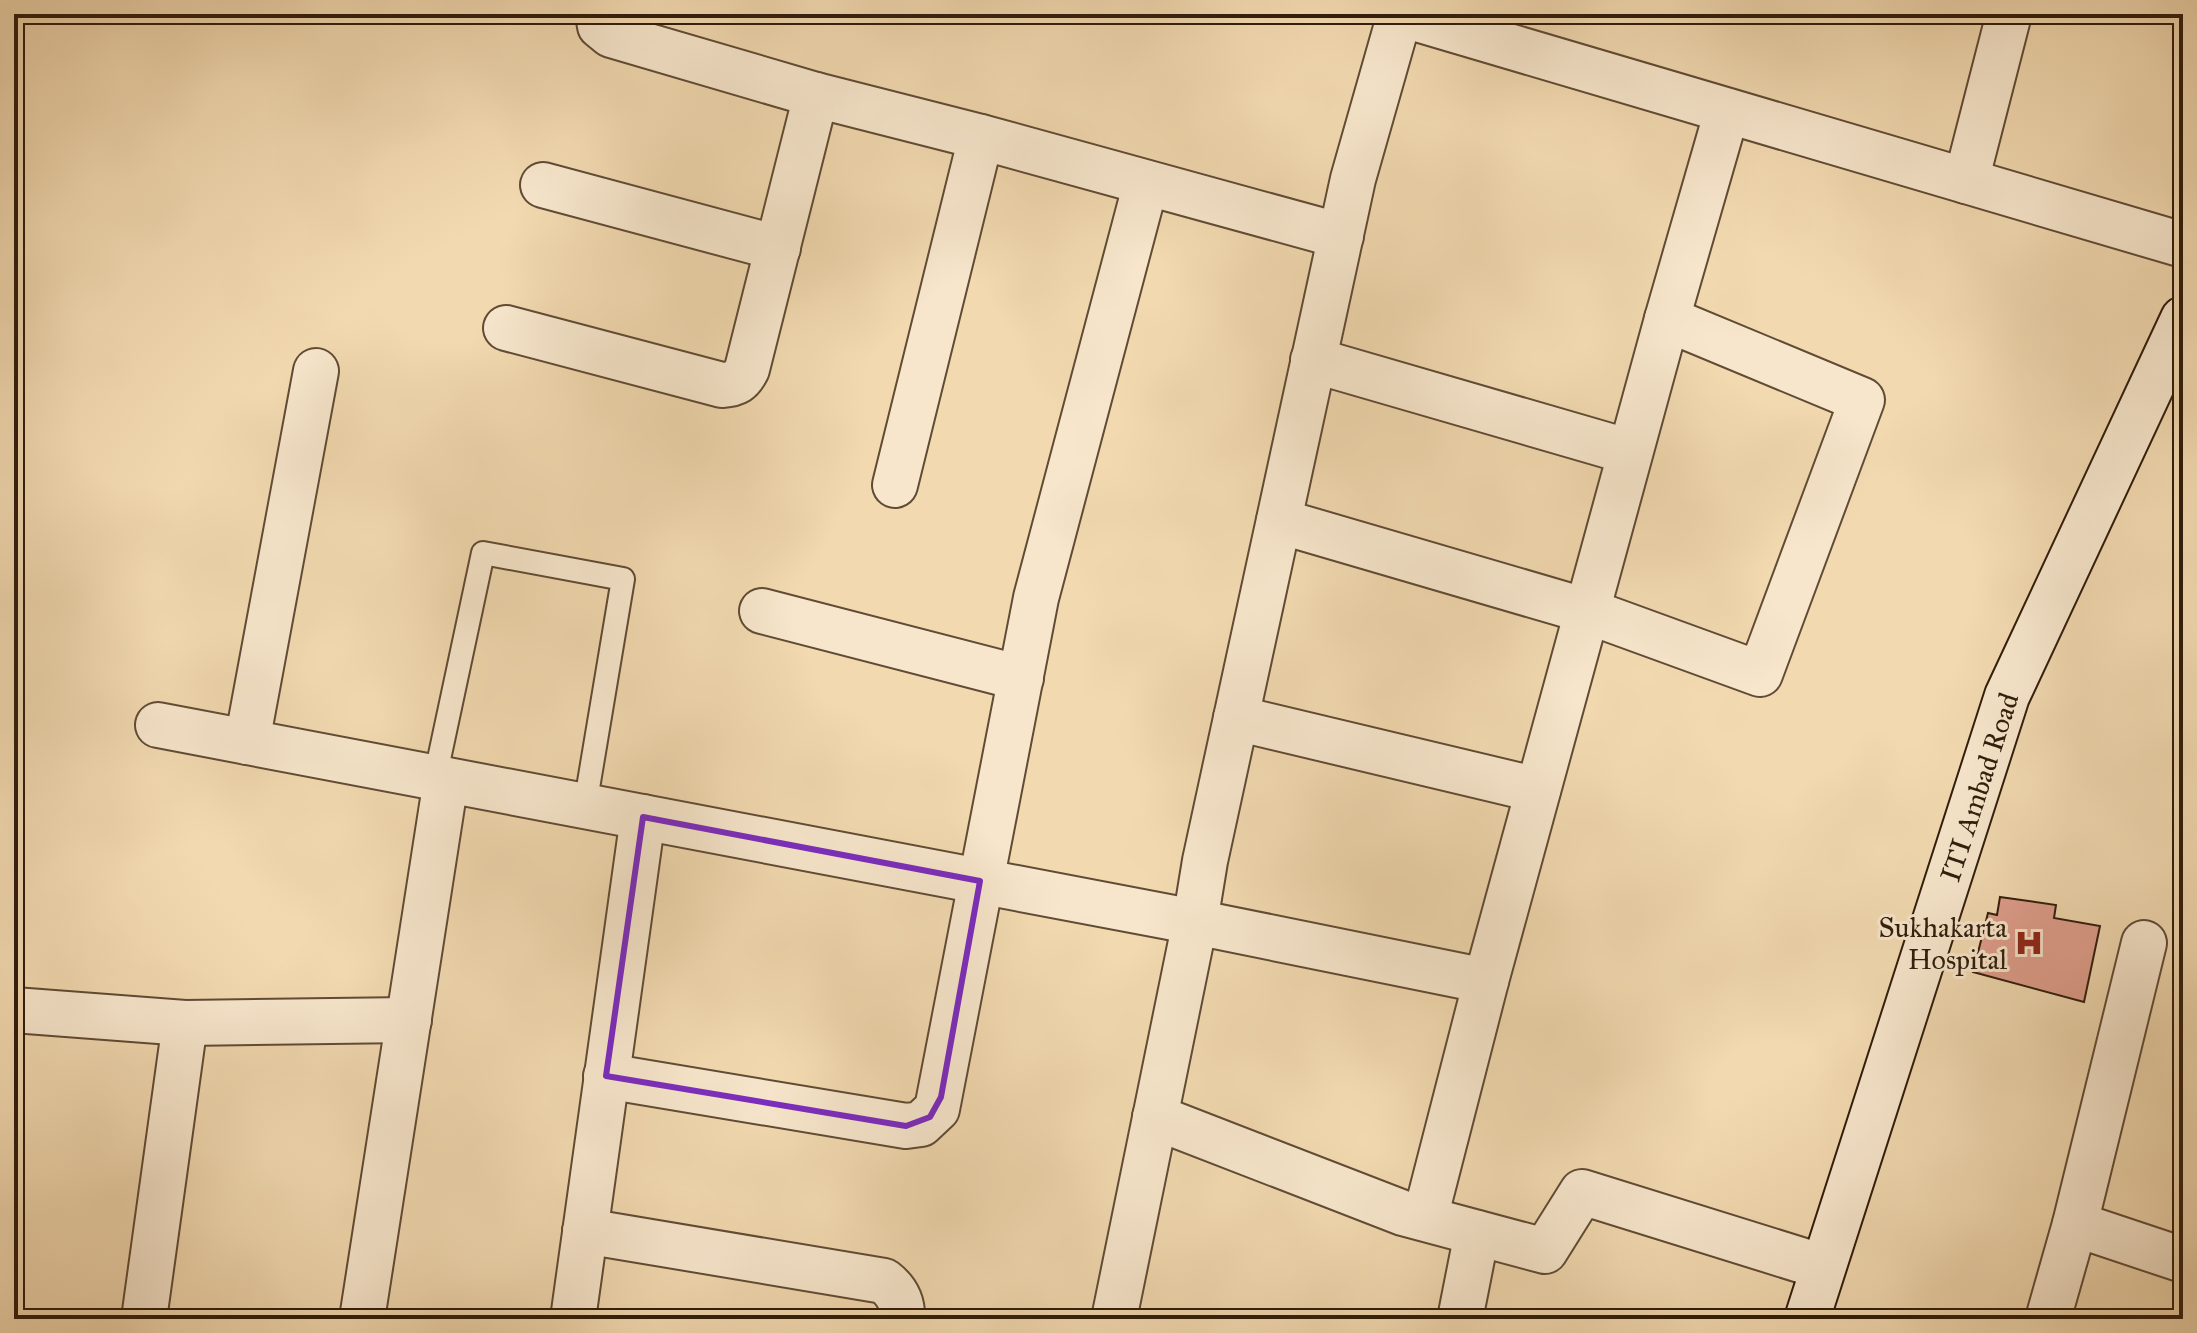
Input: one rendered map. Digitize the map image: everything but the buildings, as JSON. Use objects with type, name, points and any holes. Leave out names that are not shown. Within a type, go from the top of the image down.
[{"type":"street","points":[[598,14],[600,26],[611,35],[816,95],[1341,236]]},
{"type":"street","points":[[1114,1319],[1205,861],[1313,360],[1353,179],[1400,14],[2183,245]]},
{"type":"street","points":[[1966,181],[2009,14]]},
{"type":"street","points":[[506,328],[722,385],[735,385],[747,369],[816,95]]},
{"type":"street","points":[[1425,1218],[1630,452],[1727,111]]},
{"type":"street","points":[[895,485],[981,137]]},
{"type":"street","points":[[606,1076],[906,1126],[921,1124],[937,1109],[1036,598],[1146,183]]},
{"type":"street","points":[[543,185],[778,248]]},
{"type":"street","points":[[1279,521],[1587,611],[1760,674],[1862,400],[1667,319]]},
{"type":"street","name":"ITI Ambad Road","points":[[1807,1319],[2007,696],[2182,322]]},
{"type":"street","points":[[1313,360],[1630,452]]},
{"type":"street","points":[[247,742],[316,371]]},
{"type":"street","points":[[762,611],[1021,678]]},
{"type":"street","points":[[1236,718],[1538,790]]},
{"type":"street","points":[[158,725],[1195,922],[1486,981]]},
{"type":"street","points":[[362,1319],[409,1020],[440,779]]},
{"type":"street","points":[[573,1319],[643,817]]},
{"type":"street","points":[[2048,1319],[2075,1224],[2144,943]]},
{"type":"street","points":[[14,1010],[185,1023],[409,1020]]},
{"type":"street","points":[[144,1319],[185,1023]]},
{"type":"street","points":[[1155,1117],[1403,1213],[1545,1251],[1582,1192],[1823,1267]]},
{"type":"street","points":[[2075,1224],[2183,1260]]},
{"type":"street","points":[[585,1231],[884,1281],[900,1298],[902,1319]]},
{"type":"street","points":[[1460,1319],[1477,1233]]},
{"type":"lane","points":[[440,779],[483,553],[623,579],[585,806]]},
{"type":"highlighted area","points":[[643,817],[980,881],[941,1097],[930,1117],[906,1126],[606,1076]]},
{"type":"place","name":"Sukhakarta Hospital","points":[[2029,943]]}]
